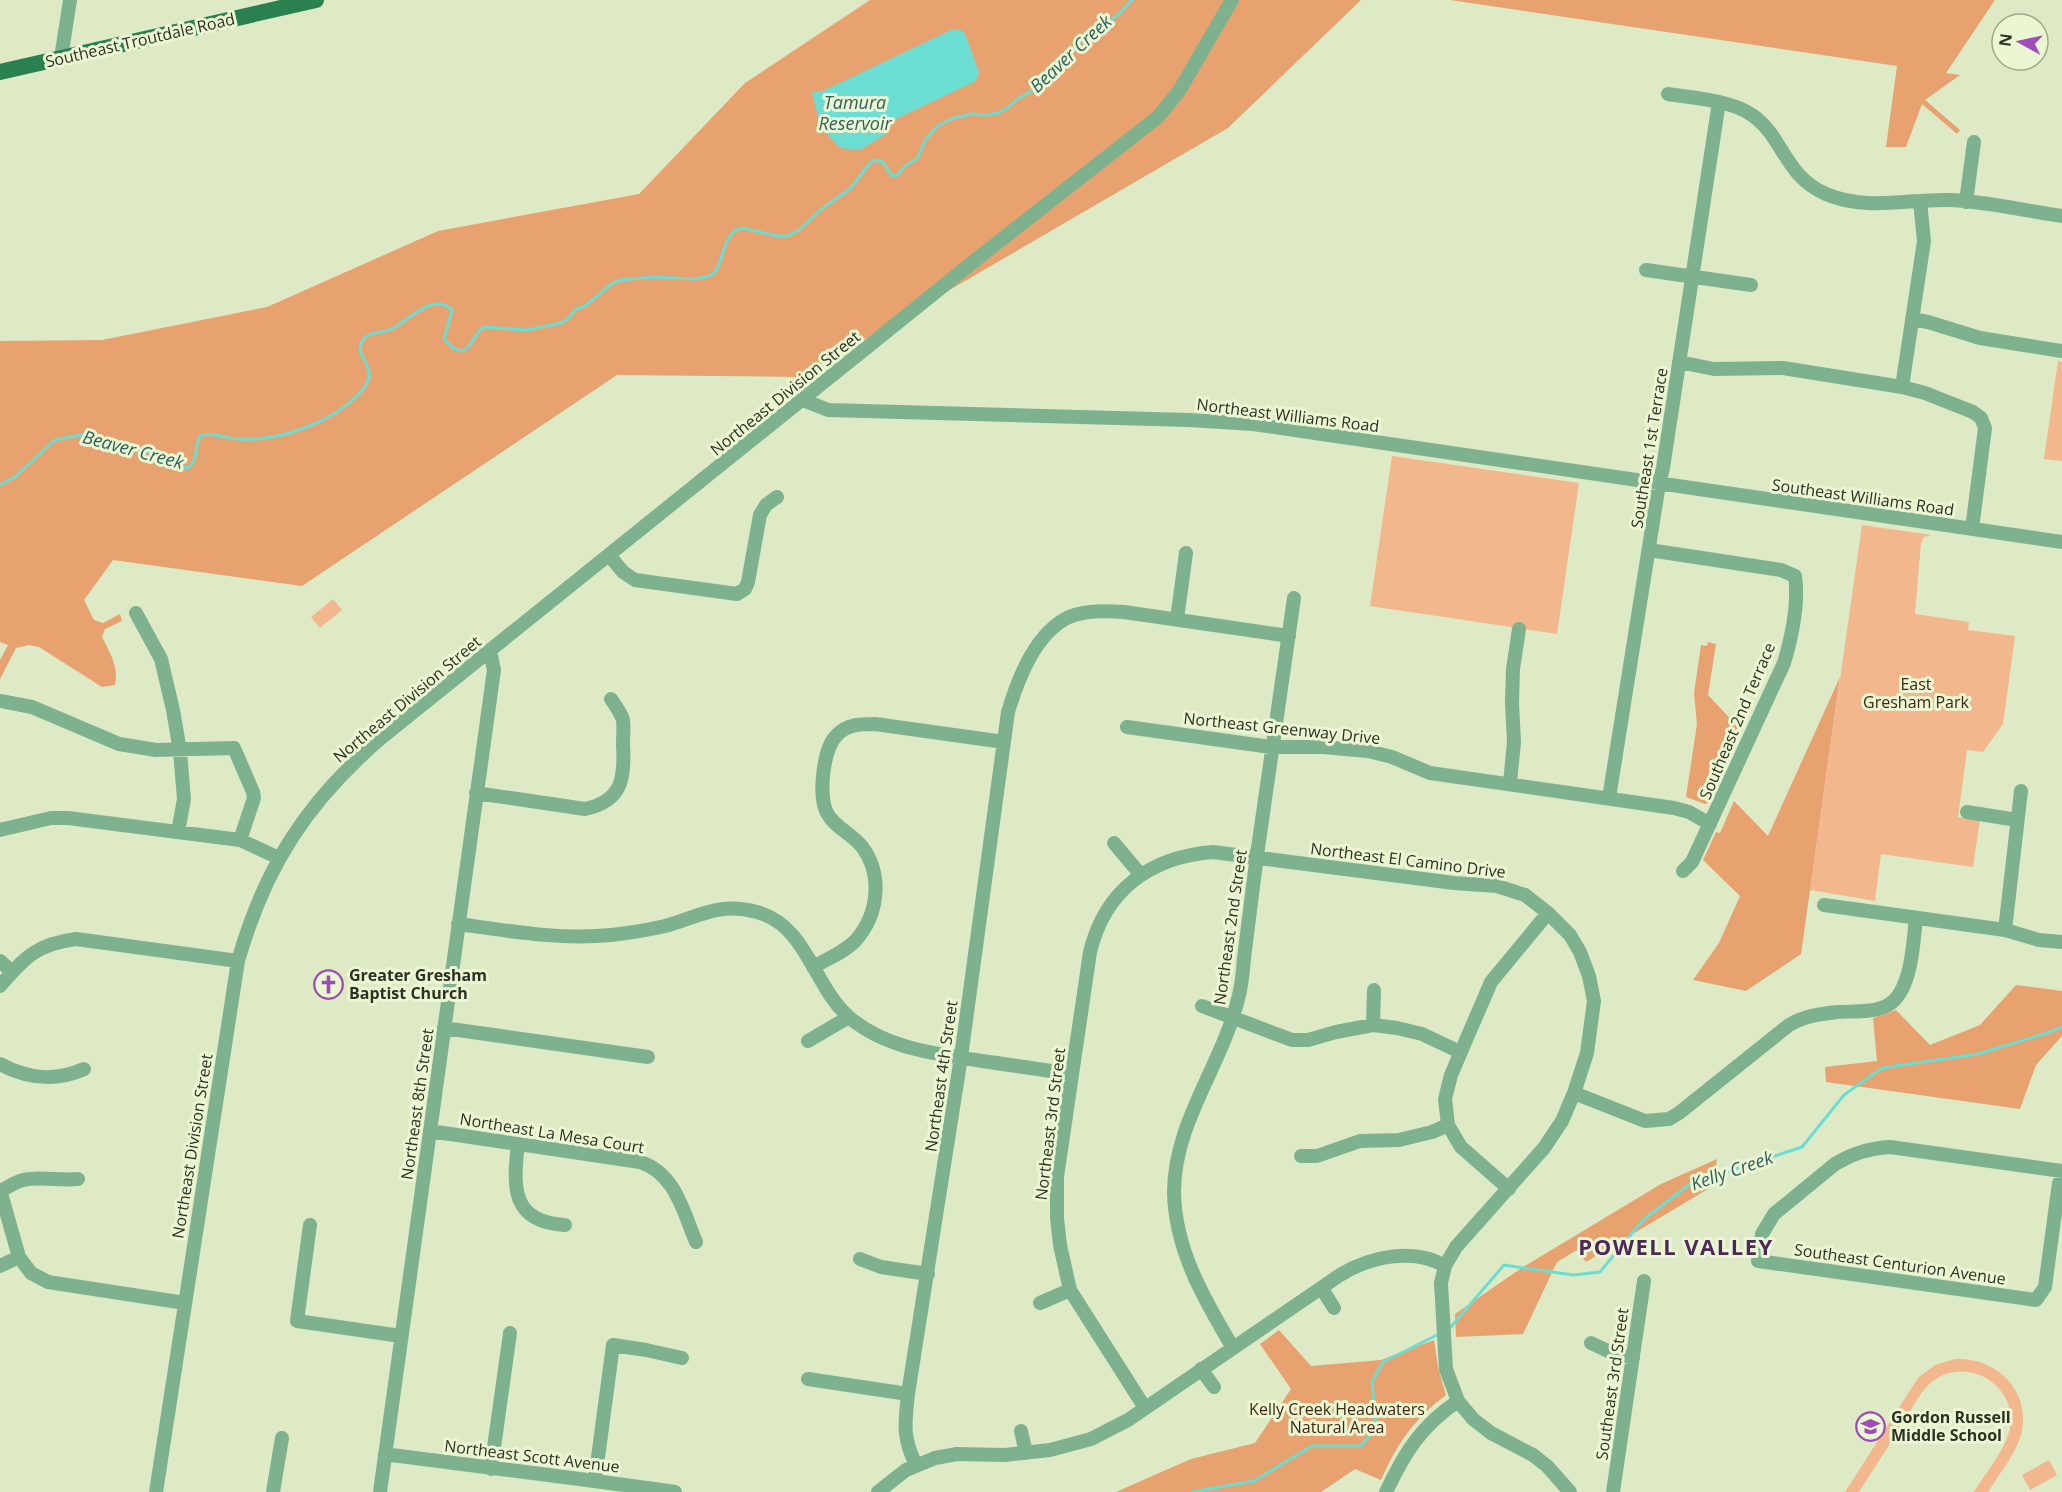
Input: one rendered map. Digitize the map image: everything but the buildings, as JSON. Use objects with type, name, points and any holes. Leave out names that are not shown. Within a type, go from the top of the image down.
[{"type":"main road","name":"Southeast Troutdale Road","points":[[0,72],[316,0]]},
{"type":"street","points":[[61,58],[70,0]]},
{"type":"street","name":"Northeast Division Street","points":[[156,1492],[238,961],[254,912],[279,858],[318,800],[354,762],[381,738],[1165,110],[1179,91],[1232,0]]},
{"type":"street","points":[[1668,94],[1719,102],[1751,114],[1768,129],[1790,166],[1803,181],[1826,194],[1882,205],[1951,200],[2062,216]]},
{"type":"street","name":"Southeast 1st Terrace","points":[[1609,798],[1659,483],[1664,468],[1719,102]]},
{"type":"street","points":[[1965,202],[1974,142]]},
{"type":"street","points":[[1902,387],[1924,241],[1920,201]]},
{"type":"street","points":[[1646,270],[1751,285]]},
{"type":"street","points":[[1912,319],[1980,338],[2062,351]]},
{"type":"street","points":[[1679,362],[1714,369],[1783,368],[1902,387],[1925,393],[1973,412],[1981,418],[1985,428],[1985,439],[1972,529]]},
{"type":"street","name":"Northeast Williams Road","points":[[803,400],[828,410],[1230,422],[1659,483]]},
{"type":"street","name":"Southeast Williams Road","points":[[1659,483],[2062,542]]},
{"type":"street","points":[[609,555],[623,572],[635,580],[737,594],[745,589],[748,582],[760,515],[766,505],[777,497]]},
{"type":"street","name":"Southeast 2nd Terrace","points":[[1649,550],[1780,570],[1795,576],[1797,591],[1789,647],[1784,663],[1692,862],[1683,871]]},
{"type":"street","points":[[1177,619],[1186,553]]},
{"type":"street","name":"Northeast 2nd Street","points":[[1233,1347],[1208,1306],[1190,1267],[1179,1235],[1174,1193],[1175,1171],[1183,1135],[1223,1047],[1240,992],[1271,747],[1294,598]]},
{"type":"street","name":"Northeast 4th Street","points":[[916,1465],[905,1436],[909,1394],[961,1057],[1008,712],[1014,691],[1039,645],[1058,624],[1070,617],[1086,613],[1103,611],[1177,619],[1289,636]]},
{"type":"street","points":[[136,614],[161,659],[180,751],[184,799],[178,832]]},
{"type":"street","points":[[1510,783],[1514,742],[1513,669],[1519,630]]},
{"type":"street","name":"Northeast 8th Street","points":[[380,1492],[494,670],[490,651]]},
{"type":"street","points":[[476,793],[585,809],[606,801],[621,783],[624,772],[622,719],[611,699]]},
{"type":"street","points":[[0,701],[32,706],[119,744],[180,751],[234,748],[254,798],[240,840]]},
{"type":"street","points":[[813,967],[847,948],[855,940],[869,922],[875,900],[875,878],[868,856],[854,838],[829,816],[824,807],[822,786],[830,746],[836,736],[852,726],[875,724],[1004,742]]},
{"type":"street","name":"Northeast Greenway Drive","points":[[1127,727],[1271,747],[1368,751],[1392,757],[1430,773],[1674,808],[1689,812],[1710,824]]},
{"type":"street","points":[[2005,930],[2021,791]]},
{"type":"street","points":[[1967,812],[2017,820]]},
{"type":"street","points":[[0,830],[51,818],[68,818],[240,840],[279,858]]},
{"type":"street","points":[[1114,843],[1140,874]]},
{"type":"street","name":"Northeast 3rd Street","points":[[1145,1408],[1076,1302],[1070,1290],[1060,1245],[1056,1204],[1057,1177],[1092,941],[1113,900],[1140,874],[1179,858],[1202,853],[1225,852],[1257,857]]},
{"type":"street","name":"Northeast El Camino Drive","points":[[1257,857],[1454,883],[1497,886],[1525,895],[1548,912],[1570,935],[1580,952],[1601,1001],[1574,1093]]},
{"type":"street","points":[[1824,905],[2005,930],[2039,940],[2062,942]]},
{"type":"street","points":[[458,924],[538,935],[589,937],[664,926],[717,909],[738,908],[760,913],[779,922],[795,937],[829,993],[849,1017],[880,1036],[908,1047],[1072,1074]]},
{"type":"street","points":[[1509,1189],[1461,1147],[1448,1125],[1445,1099],[1460,1052],[1491,982],[1548,912]]},
{"type":"street","points":[[1569,1492],[1533,1455],[1491,1433],[1473,1419],[1458,1401],[1446,1369],[1441,1283],[1444,1266],[1456,1247],[1544,1148],[1562,1121],[1574,1093],[1645,1121],[1669,1119],[1798,1019],[1888,1005],[1903,989],[1910,964],[1917,919]]},
{"type":"street","points":[[0,986],[27,958],[45,946],[76,939],[238,961]]},
{"type":"street","points":[[0,961],[12,972]]},
{"type":"street","points":[[1373,1025],[1374,990]]},
{"type":"street","points":[[1202,1006],[1292,1040],[1308,1040],[1373,1025],[1422,1034],[1460,1052]]},
{"type":"street","points":[[808,1041],[849,1017]]},
{"type":"street","points":[[444,1028],[648,1057]]},
{"type":"street","points":[[0,1064],[23,1074],[50,1078],[67,1077],[84,1069]]},
{"type":"street","points":[[1301,1156],[1317,1156],[1360,1142],[1399,1140],[1432,1132],[1448,1125]]},
{"type":"street","name":"Northeast La Mesa Court","points":[[430,1131],[650,1165],[660,1171],[673,1189],[696,1242]]},
{"type":"street","points":[[518,1144],[514,1177],[520,1201],[537,1219],[548,1224],[565,1224]]},
{"type":"street","name":"Southeast Centurion Avenue","points":[[2062,1171],[1902,1148],[1867,1149],[1835,1164],[1774,1214],[1762,1234],[1758,1261],[2036,1300],[2045,1287],[2062,1180]]},
{"type":"street","points":[[78,1179],[60,1181],[26,1179],[0,1191],[19,1257],[31,1273],[48,1282],[185,1303]]},
{"type":"street","points":[[310,1225],[297,1321],[401,1336]]},
{"type":"street","points":[[878,1492],[896,1476],[935,1458],[957,1454],[1026,1454],[1071,1445],[1110,1431],[1349,1269],[1380,1258],[1402,1256],[1422,1258],[1444,1266]]},
{"type":"street","points":[[0,1266],[19,1257]]},
{"type":"street","points":[[860,1259],[881,1267],[928,1274]]},
{"type":"street","name":"Southeast 3rd Street","points":[[1612,1492],[1644,1281]]},
{"type":"street","points":[[1322,1289],[1334,1308]]},
{"type":"street","points":[[1040,1303],[1070,1290]]},
{"type":"street","points":[[491,1469],[510,1333]]},
{"type":"street","points":[[1591,1343],[1610,1352],[1633,1358]]},
{"type":"street","points":[[595,1480],[613,1345],[681,1358]]},
{"type":"street","points":[[1201,1369],[1214,1387]]},
{"type":"street","points":[[808,1379],[909,1394]]},
{"type":"street","points":[[1386,1492],[1401,1460],[1414,1440],[1440,1413],[1458,1401]]},
{"type":"street","points":[[1021,1431],[1026,1454]]},
{"type":"street","points":[[273,1492],[282,1438]]},
{"type":"street","name":"Northeast Scott Avenue","points":[[385,1454],[675,1492]]},
{"type":"green space","points":[[870,0],[1361,0],[1228,128],[800,377],[617,375],[302,586],[113,560],[84,600],[94,620],[103,623],[120,614],[122,621],[105,629],[102,637],[115,666],[115,685],[102,687],[39,647],[29,645],[16,648],[0,679],[0,660],[8,645],[0,642],[0,341],[102,340],[267,307],[438,231],[639,194],[745,83]]},
{"type":"green space","points":[[1450,0],[1995,0],[1946,73],[1960,75],[1925,100],[1960,130],[1957,134],[1922,104],[1906,147],[1886,147],[1897,66]]},
{"type":"green space","points":[[2058,361],[2062,362],[2062,461],[2044,459]]},
{"type":"green space","points":[[1392,456],[1579,483],[1557,634],[1370,606]]},
{"type":"green space","name":"East Gresham Park","points":[[1862,525],[1932,535],[1924,537],[1921,543],[1915,614],[1969,622],[1968,630],[2015,636],[2003,724],[1983,752],[1967,750],[1958,817],[1980,820],[1973,867],[1881,854],[1875,901],[1810,890]]},
{"type":"green space","points":[[333,599],[342,610],[320,628],[311,617]]},
{"type":"green space","points":[[1708,642],[1716,644],[1708,695],[1742,731],[1710,802],[1705,804],[1686,797],[1697,724],[1694,693],[1701,645],[1707,646]]},
{"type":"green space","points":[[1840,677],[1801,954],[1746,991],[1693,980],[1719,943],[1740,896],[1703,860],[1716,832],[1720,833],[1734,801],[1768,836]]},
{"type":"green space","points":[[2016,985],[2062,991],[2062,1036],[2036,1065],[2020,1109],[1826,1082],[1825,1067],[1877,1061],[1873,1018],[1896,1010],[1930,1045],[1980,1025]]},
{"type":"green space","points":[[1717,1159],[1713,1186],[1586,1262],[1577,1250],[1557,1262],[1523,1334],[1456,1337],[1455,1314],[1523,1267],[1661,1184]]},
{"type":"green space","name":"Kelly Creek Headwaters Natural Area","points":[[1279,1330],[1311,1366],[1381,1360],[1434,1340],[1438,1367],[1446,1395],[1434,1404],[1407,1433],[1381,1480],[1355,1469],[1321,1492],[1116,1492],[1191,1459],[1255,1443],[1291,1389],[1260,1344]]},
{"type":"green space","points":[[1955,1359],[1985,1364],[1997,1371],[2016,1391],[2021,1404],[2023,1419],[2021,1435],[2011,1457],[1988,1492],[1974,1492],[1995,1461],[2008,1436],[2010,1413],[2006,1399],[1988,1379],[1975,1373],[1961,1371],[1947,1374],[1933,1381],[1925,1389],[1859,1492],[1845,1492],[1918,1378],[1935,1365]]},
{"type":"green space","points":[[2049,1460],[2057,1475],[2030,1490],[2022,1475]]},
{"type":"water","name":"Tamura Reservoir","points":[[960,29],[965,34],[979,72],[976,81],[894,120],[889,126],[888,133],[860,150],[840,148],[821,128],[812,92],[823,91],[951,30]]},
{"type":"waterway","name":"Beaver Creek","points":[[0,485],[15,477],[55,440],[80,435],[162,455],[188,468],[194,461],[200,436],[210,434],[234,439],[255,439],[304,428],[335,413],[360,393],[369,377],[369,370],[360,349],[366,336],[388,331],[429,306],[445,305],[452,310],[444,339],[454,349],[463,351],[470,346],[484,327],[527,330],[561,323],[568,319],[576,309],[585,306],[613,283],[621,280],[652,277],[696,279],[710,276],[717,270],[727,241],[734,231],[742,228],[788,236],[799,230],[823,208],[850,189],[870,163],[875,160],[883,162],[892,176],[898,175],[905,166],[917,159],[926,139],[939,125],[971,114],[998,113],[1009,107],[1016,100],[1044,84],[1079,43],[1119,14],[1132,0]]},
{"type":"waterway","name":"Kelly Creek","points":[[1449,1329],[1504,1265],[1573,1275],[1600,1272],[1643,1220],[1690,1184],[1802,1147],[1844,1095],[1882,1068],[1978,1054],[2062,1027]]},
{"type":"waterway","name":"Kelly Creek","points":[[1192,1492],[1254,1481],[1312,1446],[1361,1446],[1376,1428],[1372,1382],[1383,1362],[1441,1333]]},
{"type":"place","name":"Greater Gresham Baptist Church","points":[[328,984]]},
{"type":"place","name":"Gordon Russell Middle School","points":[[1870,1426]]},
{"type":"district","name":"POWELL VALLEY","points":[[1676,1247]]}]
